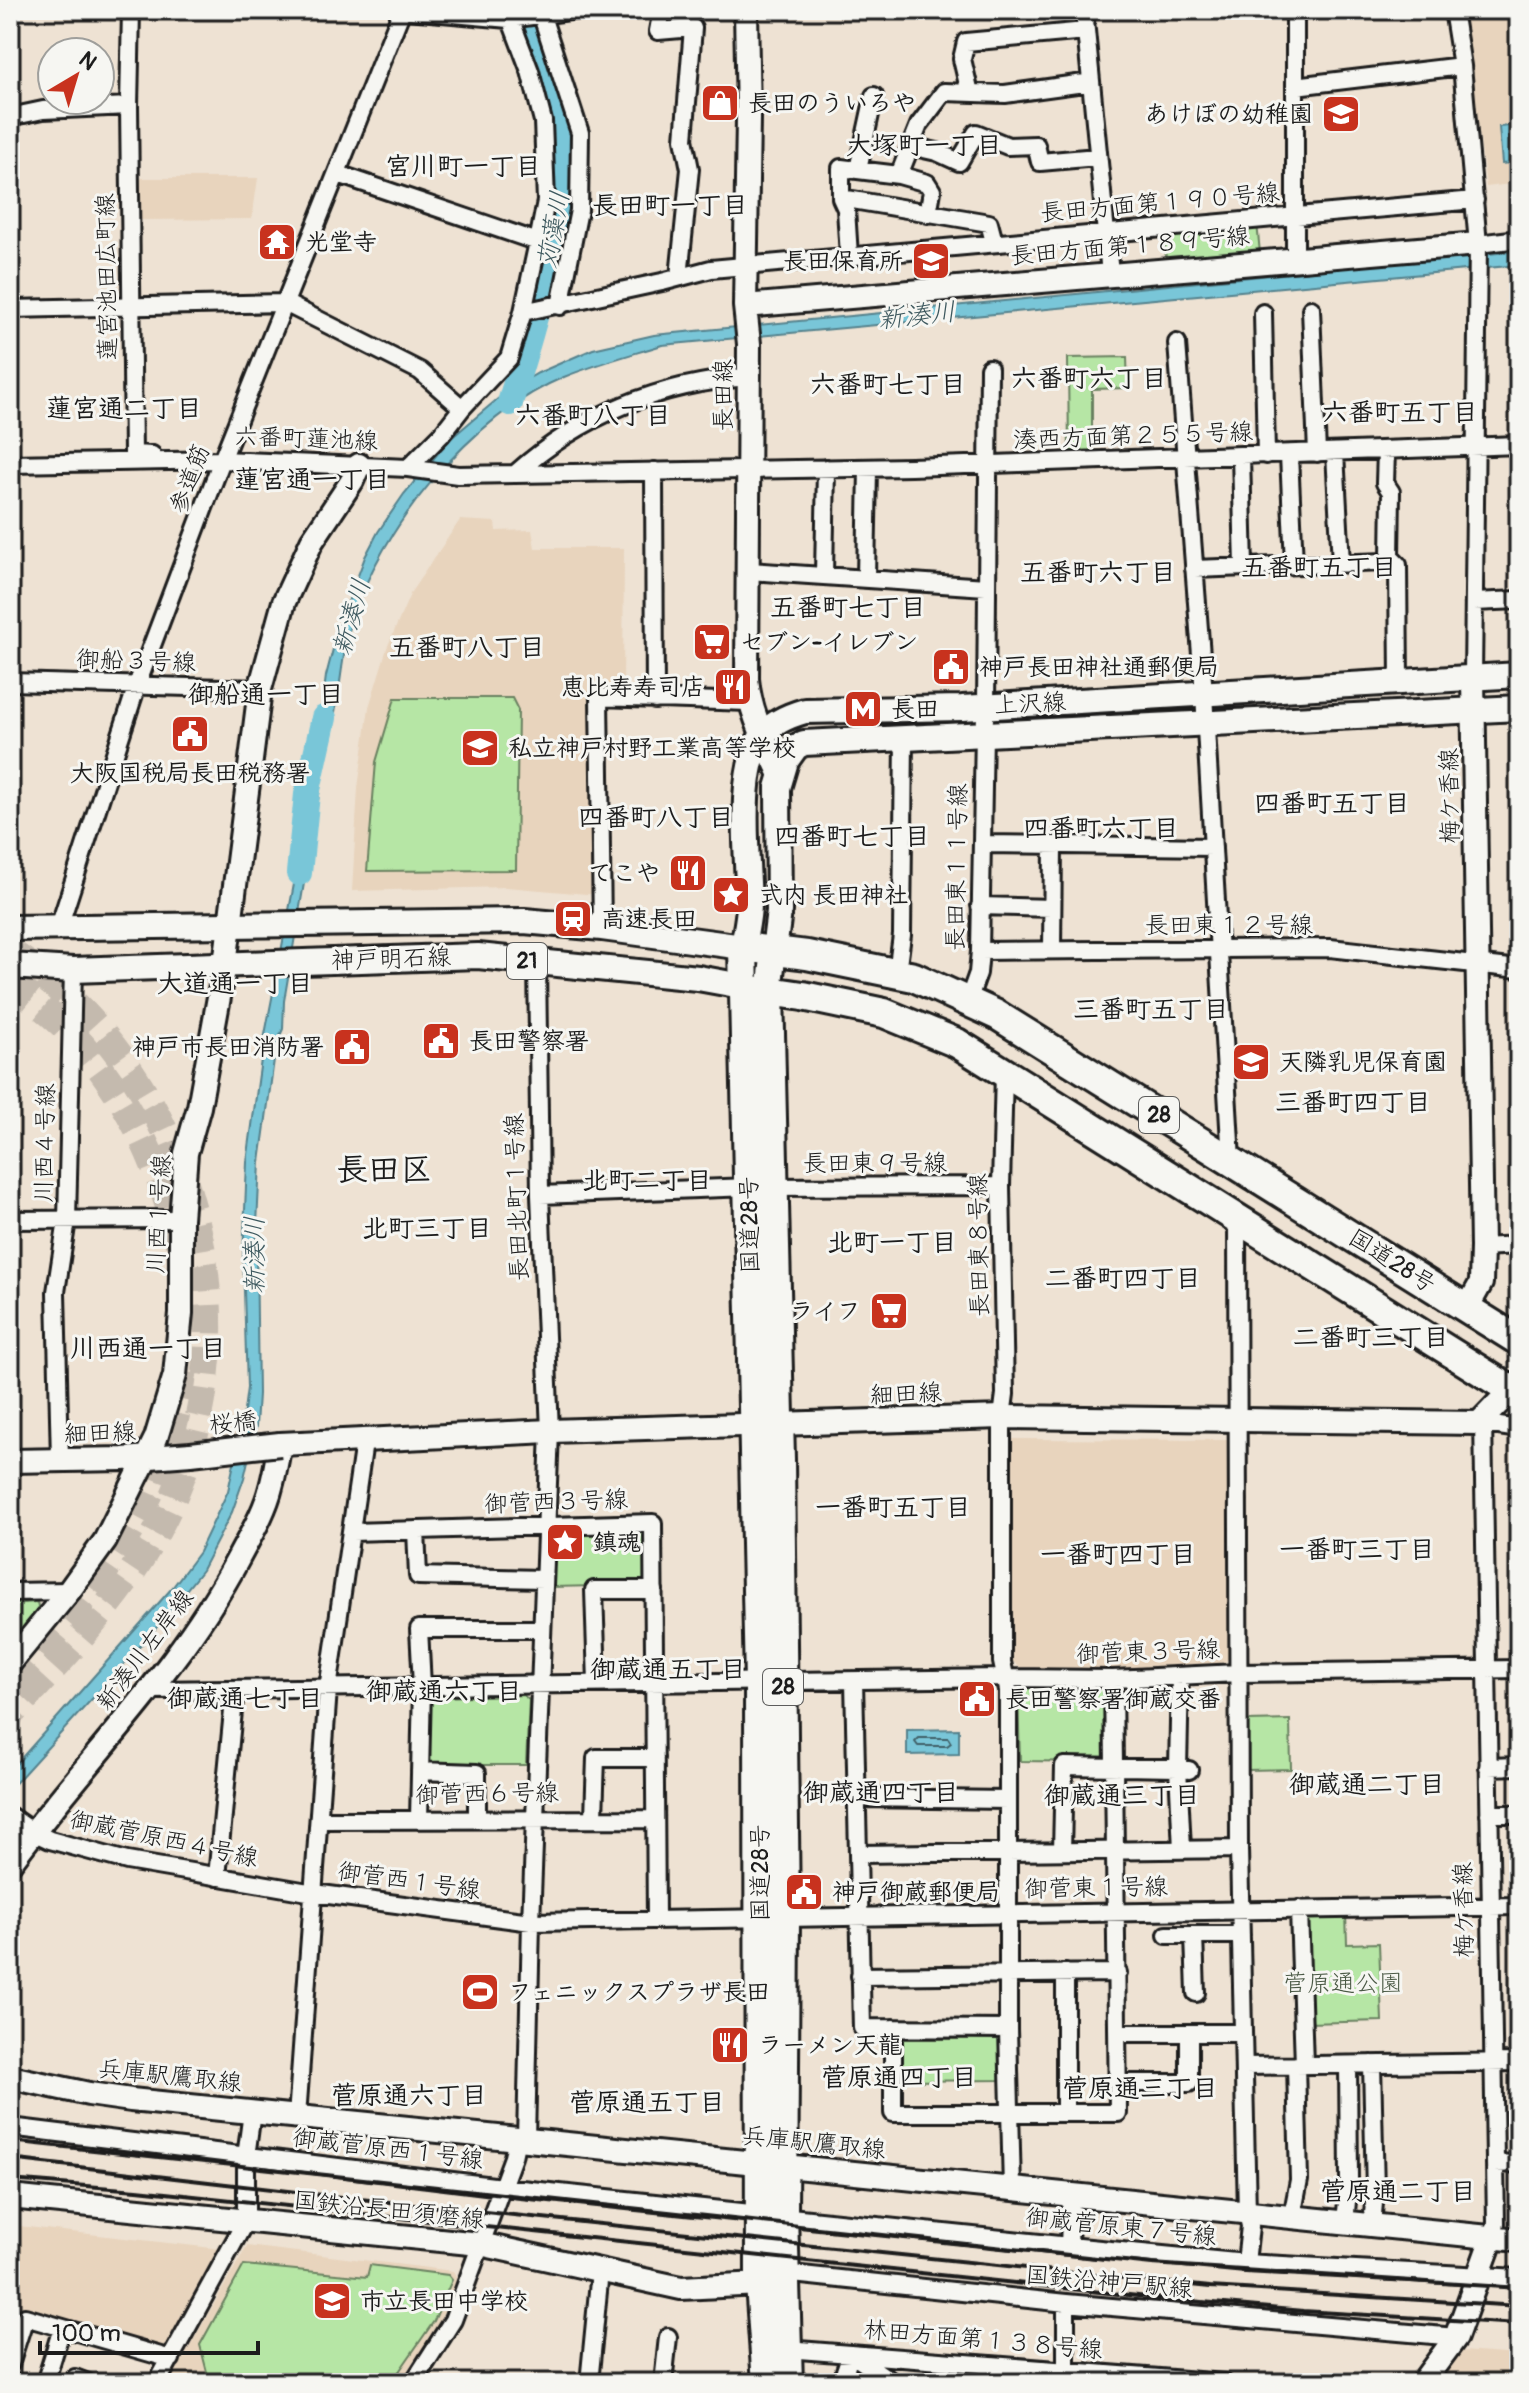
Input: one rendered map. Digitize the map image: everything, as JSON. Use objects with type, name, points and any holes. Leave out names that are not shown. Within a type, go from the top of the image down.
[{"type":"highway","name":"国道28号","points":[[767,2383],[772,2278],[771,1681],[756,988],[743,947],[914,977],[997,1015],[1519,1341]]},
{"type":"highway","name":"国道28号","points":[[756,988],[884,1013],[957,1043],[1516,1391]]},
{"type":"highway","name":"国道28号","points":[[772,2278],[786,2349],[788,2383]]},
{"type":"main road","name":"上沢線","points":[[762,735],[785,719],[805,711],[986,706],[1519,675]]},
{"type":"main road","name":"上沢線","points":[[780,773],[791,753],[804,743],[1519,708]]},
{"type":"main road","points":[[743,947],[749,910],[746,784],[752,757],[762,735]]},
{"type":"main road","points":[[756,988],[774,951],[779,911],[780,773]]},
{"type":"main road","name":"神戸明石線","points":[[10,928],[524,921],[743,947]]},
{"type":"main road","name":"神戸明石線","points":[[10,966],[73,970],[478,956],[756,988]]},
{"type":"street","name":"蓮宮池田広町線","points":[[131,10],[129,106],[133,454],[222,460]]},
{"type":"street","name":"参道筋","points":[[59,927],[137,685],[222,460],[402,10]]},
{"type":"street","points":[[408,10],[508,14],[577,10]]},
{"type":"street","points":[[662,10],[658,31],[693,28],[684,139],[690,169],[679,277]]},
{"type":"street","name":"長田線","points":[[746,10],[749,702],[780,773]]},
{"type":"street","points":[[1084,10],[1110,274]]},
{"type":"street","points":[[1295,10],[1295,258]]},
{"type":"street","name":"梅ケ香線","points":[[1453,10],[1462,66],[1478,244],[1473,711],[1476,736],[1482,1247],[1481,1283],[1467,1308]]},
{"type":"street","points":[[541,13],[580,133],[579,210],[554,307]]},
{"type":"street","points":[[408,468],[509,358],[523,312],[546,201],[543,121],[530,71],[508,14]]},
{"type":"street","points":[[970,93],[962,59],[966,42],[1086,31]]},
{"type":"street","points":[[1295,86],[1462,66]]},
{"type":"street","points":[[899,175],[919,125],[944,92],[1005,94],[1091,82]]},
{"type":"street","points":[[849,256],[846,209],[841,198],[874,96]]},
{"type":"street","points":[[10,117],[43,110],[129,106]]},
{"type":"street","points":[[910,146],[937,152],[959,162],[976,133],[1008,146],[1036,145],[1040,162],[1097,157]]},
{"type":"street","points":[[849,169],[899,175],[927,183],[932,191],[928,214]]},
{"type":"street","points":[[338,174],[538,242]]},
{"type":"street","points":[[841,198],[989,223],[994,242]]},
{"type":"street","name":"長田方面第１９０号線","points":[[747,267],[1475,200]]},
{"type":"street","name":"長田方面第１８９号線","points":[[745,306],[1519,239]]},
{"type":"street","points":[[523,312],[711,269],[747,267]]},
{"type":"street","points":[[10,309],[285,303],[425,375],[462,408]]},
{"type":"street","points":[[1311,309],[1317,453]]},
{"type":"street","points":[[1263,313],[1266,455]]},
{"type":"street","points":[[1177,343],[1206,723],[1231,1160]]},
{"type":"street","name":"長田東１１号線","points":[[968,1001],[978,973],[980,951],[989,368]]},
{"type":"street","points":[[515,474],[532,459],[598,416],[648,395],[696,381],[749,377]]},
{"type":"street","name":"湊西方面第２５５号線","points":[[749,469],[1186,459],[1519,445]]},
{"type":"street","points":[[1194,569],[1385,562],[1390,557],[1391,492],[1385,483],[1386,451]]},
{"type":"street","points":[[1335,453],[1341,563]]},
{"type":"street","points":[[1289,455],[1294,564]]},
{"type":"street","points":[[1241,456],[1244,566]]},
{"type":"street","name":"六番町蓮池線","points":[[10,464],[222,460],[408,468],[458,475],[515,474]]},
{"type":"street","name":"川西１号線","points":[[10,1663],[105,1541],[147,1458],[175,1375],[181,1313],[181,1219],[186,1153],[234,964],[260,689],[284,602],[312,541],[359,465]]},
{"type":"street","points":[[824,575],[826,468]]},
{"type":"street","points":[[866,578],[868,468]]},
{"type":"street","points":[[515,474],[749,469]]},
{"type":"street","points":[[654,471],[655,700]]},
{"type":"street","points":[[1390,557],[1398,565],[1399,682]]},
{"type":"street","points":[[749,571],[986,587]]},
{"type":"street","points":[[1474,602],[1519,600]]},
{"type":"street","name":"御船３号線","points":[[10,682],[260,689]]},
{"type":"street","points":[[602,928],[599,697],[749,702]]},
{"type":"street","points":[[897,973],[902,935],[904,736]]},
{"type":"street","points":[[982,844],[1213,847]]},
{"type":"street","points":[[1052,950],[1053,845]]},
{"type":"street","points":[[980,906],[1052,908]]},
{"type":"street","name":"長田東１２号線","points":[[980,951],[1330,948],[1519,969]]},
{"type":"street","name":"長田北町１号線","points":[[413,2383],[453,2320],[521,2139],[550,1431],[540,1195],[537,961]]},
{"type":"street","name":"川西４号線","points":[[60,1460],[56,1292],[67,1220],[73,970]]},
{"type":"street","name":"長田東８号線","points":[[1004,1073],[1001,1186],[1005,1394],[1002,1417],[1002,1662],[1008,1690],[1008,2029],[1012,2189]]},
{"type":"street","name":"長田東９号線","points":[[540,1195],[762,1188],[1001,1186]]},
{"type":"street","points":[[1237,1217],[1238,1673],[1519,1669]]},
{"type":"street","points":[[10,1220],[181,1219]]},
{"type":"street","points":[[1482,1247],[1519,1245]]},
{"type":"street","points":[[1482,1422],[1516,1391]]},
{"type":"street","name":"細田線","points":[[280,1444],[550,1431],[1002,1417],[1482,1422]]},
{"type":"street","points":[[1482,1422],[1519,1429]]},
{"type":"street","name":"梅ケ香線","points":[[1422,2383],[1456,2337],[1496,2223],[1482,1422]]},
{"type":"street","name":"御菅西１号線","points":[[364,1442],[328,1689],[314,1893],[531,1922],[772,1919]]},
{"type":"street","name":"桜橋","points":[[191,1454],[280,1444]]},
{"type":"street","name":"新湊川左岸線","points":[[10,1863],[151,1690],[199,1624],[252,1532],[271,1488],[280,1444]]},
{"type":"street","name":"細田線","points":[[10,1461],[191,1454]]},
{"type":"street","name":"御菅西３号線","points":[[352,1532],[653,1523],[656,1920]]},
{"type":"street","points":[[416,1530],[418,1576],[543,1579]]},
{"type":"street","points":[[597,1683],[594,1590],[654,1590]]},
{"type":"street","points":[[10,1592],[69,1591]]},
{"type":"street","points":[[419,1819],[422,1686],[419,1629],[541,1629]]},
{"type":"street","name":"御菅東３号線","points":[[151,1690],[1113,1679],[1238,1673],[1239,1849],[1247,2213],[1250,2226],[1246,2263]]},
{"type":"street","points":[[1180,1676],[1184,1769],[1182,1849]]},
{"type":"street","points":[[893,2028],[893,2113],[1118,2113],[1113,1679]]},
{"type":"street","points":[[854,1681],[862,2028],[1008,2029]]},
{"type":"street","points":[[217,1877],[235,1690]]},
{"type":"street","points":[[594,1817],[596,1758],[655,1758]]},
{"type":"street","points":[[1062,1851],[1064,1766],[1184,1769]]},
{"type":"street","points":[[1488,1767],[1519,1766]]},
{"type":"street","points":[[420,1771],[477,1773],[477,1818]]},
{"type":"street","points":[[857,1798],[1008,1800]]},
{"type":"street","points":[[1489,1814],[1519,1814]]},
{"type":"street","name":"御蔵菅原西４号線","points":[[10,1816],[50,1840],[127,1861],[314,1893]]},
{"type":"street","name":"御菅西６号線","points":[[319,1820],[655,1819]]},
{"type":"street","points":[[859,1854],[1239,1849]]},
{"type":"street","points":[[297,2117],[314,1893]]},
{"type":"street","name":"御菅東１号線","points":[[772,1919],[1519,1906]]},
{"type":"street","points":[[1292,2217],[1299,2180],[1299,1909]]},
{"type":"street","points":[[1167,1935],[1241,1935]]},
{"type":"street","points":[[1194,1935],[1196,1993]]},
{"type":"street","points":[[1065,1973],[1065,2113]]},
{"type":"street","points":[[860,1976],[1118,1973]]},
{"type":"street","points":[[1118,2033],[1243,2033]]},
{"type":"street","points":[[1118,2083],[1189,2083],[1189,2033]]},
{"type":"street","points":[[1244,2066],[1519,2062]]},
{"type":"street","points":[[1372,2064],[1375,2192],[1372,2225]]},
{"type":"street","points":[[1345,2223],[1349,2179],[1348,2065]]},
{"type":"street","name":"兵庫駅鷹取線","points":[[10,2077],[93,2095],[1519,2240]]},
{"type":"street","points":[[157,2383],[246,2220],[246,2157],[252,2112]]},
{"type":"street","name":"御蔵菅原西１号線","points":[[10,2127],[502,2187],[772,2214]]},
{"type":"street","points":[[1495,2164],[1519,2163]]},
{"type":"street","points":[[1069,2246],[1071,2195]]},
{"type":"street","name":"国鉄沿長田須磨線","points":[[10,2197],[480,2244],[681,2288],[772,2278]]},
{"type":"street","name":"御蔵菅原東７号線","points":[[772,2214],[1246,2263],[1519,2278]]},
{"type":"street","points":[[589,2383],[600,2271]]},
{"type":"street","name":"国鉄沿神戸駅線","points":[[772,2278],[1456,2337]]},
{"type":"street","points":[[1066,2303],[1066,2377]]},
{"type":"street","points":[[10,2364],[25,2317],[171,2359]]},
{"type":"street","points":[[45,2383],[62,2328]]},
{"type":"street","points":[[663,2383],[668,2337]]},
{"type":"street","name":"林田方面第１３８号線","points":[[786,2349],[988,2365],[1016,2375],[1224,2383]]},
{"type":"street","points":[[850,2383],[845,2371],[851,2354],[894,2383]]},
{"type":"street","points":[[987,2383],[988,2365]]},
{"type":"street","points":[[73,2383],[75,2378],[88,2383]]},
{"type":"street","points":[[10,2381],[16,2383]]},
{"type":"shaded area","points":[[1460,10],[1519,10],[1519,183],[1486,187],[1469,53]]},
{"type":"shaded area","points":[[139,178],[258,178],[252,219],[140,220]]},
{"type":"shaded area","name":"私立神戸村野工業高等学校","points":[[460,520],[495,522],[496,531],[532,530],[535,548],[624,548],[623,689],[595,689],[598,895],[506,887],[352,891],[358,788],[369,707],[387,648],[411,592]]},
{"type":"shaded area","points":[[1013,1439],[1229,1440],[1231,1656],[1221,1666],[1023,1670],[1012,1661]]},
{"type":"shaded area","points":[[10,2225],[221,2249],[169,2343],[159,2349],[20,2309],[10,2339]]},
{"type":"shaded area","name":"市立長田中学校","points":[[247,2246],[453,2271],[457,2278],[439,2324],[399,2383],[169,2383]]},
{"type":"shaded area","points":[[1462,2351],[1519,2355],[1519,2383],[1438,2383]]},
{"type":"green space","points":[[1257,223],[1260,253],[1166,260],[1164,232]]},
{"type":"green space","points":[[1127,357],[1128,388],[1092,389],[1092,455],[1069,455],[1068,358]]},
{"type":"green space","points":[[395,698],[512,698],[518,710],[516,870],[367,871],[376,762]]},
{"type":"green space","points":[[639,1529],[648,1536],[647,1578],[641,1585],[552,1587],[557,1531]]},
{"type":"green space","points":[[37,1602],[39,1611],[10,1646],[10,1604]]},
{"type":"green space","points":[[1099,1683],[1108,1691],[1110,1754],[1101,1762],[1020,1761],[1018,1692],[1022,1685]]},
{"type":"green space","points":[[523,1695],[529,1700],[526,1765],[433,1765],[427,1760],[427,1700],[430,1697]]},
{"type":"green space","points":[[1290,1720],[1291,1769],[1247,1770],[1246,1721]]},
{"type":"green space","name":"菅原通公園","points":[[1346,1913],[1347,1944],[1379,1943],[1382,2021],[1307,2023],[1304,1915]]},
{"type":"green space","points":[[905,2035],[998,2035],[1003,2039],[1004,2080],[901,2081],[900,2042]]},
{"type":"green space","name":"市立長田中学校","points":[[244,2265],[367,2277],[370,2265],[448,2275],[452,2280],[434,2321],[391,2383],[224,2383],[208,2376],[200,2345]]},
{"type":"water","points":[[1519,125],[1519,162],[1502,164],[1499,127]]},
{"type":"water","points":[[1519,251],[1519,265],[662,345],[564,377],[496,418],[464,446],[407,513],[384,550],[365,587],[347,637],[284,1001],[283,1029],[276,1045],[260,1162],[256,1246],[258,1394],[256,1426],[244,1478],[232,1512],[202,1570],[152,1633],[10,1789],[10,1771],[172,1588],[199,1552],[228,1491],[247,1388],[243,1258],[247,1162],[263,1045],[311,796],[326,676],[339,626],[365,557],[378,532],[404,494],[449,440],[507,391],[538,373],[593,349],[654,335]]},
{"type":"water","points":[[959,1729],[959,1754],[907,1755],[907,1730]]},
{"type":"waterway","name":"苅藻川","points":[[510,403],[550,260],[562,186],[560,115],[525,10]]},
{"type":"waterway","name":"新湊川","points":[[299,873],[307,794],[324,718]]},
{"type":"tunnel","points":[[10,952],[74,1003],[126,1065],[166,1134],[193,1210],[207,1289],[206,1370],[191,1449],[160,1525],[111,1601],[10,1715]]},
{"type":"tunnel","points":[[10,982],[62,1024],[84,1047],[121,1098],[162,1184],[179,1244]]},
{"type":"tunnel","points":[[10,1684],[75,1610],[128,1536],[165,1454],[178,1408],[185,1357]]},
{"type":"railway","points":[[10,2141],[1152,2264],[1519,2288]]},
{"type":"railway","points":[[10,2159],[331,2196],[1210,2287],[1519,2306]]},
{"type":"railway","points":[[10,2180],[137,2190],[1157,2298],[1303,2311],[1519,2324]]},
{"type":"place","name":"長田のういろや","points":[[720,103]]},
{"type":"place","name":"あけぼの幼稚園","points":[[1341,114]]},
{"type":"place","name":"光堂寺","points":[[277,242]]},
{"type":"place","name":"長田保育所","points":[[931,261]]},
{"type":"place","name":"セブン-イレブン","points":[[712,642]]},
{"type":"place","name":"神戸長田神社通郵便局","points":[[951,667]]},
{"type":"place","name":"恵比寿寿司店","points":[[733,687]]},
{"type":"place","name":"長田","points":[[863,709]]},
{"type":"place","name":"大阪国税局長田税務署","points":[[190,734]]},
{"type":"place","name":"私立神戸村野工業高等学校","points":[[480,748]]},
{"type":"place","name":"てこや","points":[[688,873]]},
{"type":"place","name":"式内 長田神社","points":[[731,895]]},
{"type":"place","name":"高速長田","points":[[573,919]]},
{"type":"place","name":"長田警察署","points":[[441,1041]]},
{"type":"place","name":"神戸市長田消防署","points":[[352,1047]]},
{"type":"place","name":"天隣乳児保育園","points":[[1251,1062]]},
{"type":"place","name":"ライフ","points":[[889,1311]]},
{"type":"place","name":"鎮魂","points":[[565,1542]]},
{"type":"place","name":"長田警察署御蔵交番","points":[[977,1699]]},
{"type":"place","name":"神戸御蔵郵便局","points":[[804,1892]]},
{"type":"place","name":"フェニックスプラザ長田","points":[[480,1992]]},
{"type":"place","name":"ラーメン天龍","points":[[730,2045]]},
{"type":"place","name":"市立長田中学校","points":[[332,2301]]},
{"type":"district","name":"大塚町一丁目","points":[[924,146]]},
{"type":"district","name":"宮川町一丁目","points":[[463,167]]},
{"type":"district","name":"長田町一丁目","points":[[670,206]]},
{"type":"district","name":"六番町六丁目","points":[[1089,379]]},
{"type":"district","name":"六番町七丁目","points":[[888,385]]},
{"type":"district","name":"蓮宮通二丁目","points":[[124,409]]},
{"type":"district","name":"六番町五丁目","points":[[1400,413]]},
{"type":"district","name":"六番町八丁目","points":[[593,416]]},
{"type":"district","name":"蓮宮通一丁目","points":[[312,480]]},
{"type":"district","name":"五番町五丁目","points":[[1319,568]]},
{"type":"district","name":"五番町六丁目","points":[[1098,573]]},
{"type":"district","name":"五番町七丁目","points":[[848,608]]},
{"type":"district","name":"五番町八丁目","points":[[467,648]]},
{"type":"district","name":"御船通一丁目","points":[[266,695]]},
{"type":"district","name":"四番町五丁目","points":[[1332,804]]},
{"type":"district","name":"四番町八丁目","points":[[656,818]]},
{"type":"district","name":"四番町六丁目","points":[[1101,829]]},
{"type":"district","name":"四番町七丁目","points":[[852,837]]},
{"type":"district","name":"大道通一丁目","points":[[235,984]]},
{"type":"district","name":"三番町五丁目","points":[[1151,1010]]},
{"type":"district","name":"三番町四丁目","points":[[1353,1103]]},
{"type":"district","name":"長田区","points":[[384,1170]]},
{"type":"district","name":"北町二丁目","points":[[647,1181]]},
{"type":"district","name":"北町三丁目","points":[[427,1229]]},
{"type":"district","name":"北町一丁目","points":[[892,1243]]},
{"type":"district","name":"二番町四丁目","points":[[1123,1279]]},
{"type":"district","name":"二番町三丁目","points":[[1371,1338]]},
{"type":"district","name":"川西通一丁目","points":[[148,1349]]},
{"type":"district","name":"一番町五丁目","points":[[893,1508]]},
{"type":"district","name":"一番町三丁目","points":[[1357,1550]]},
{"type":"district","name":"一番町四丁目","points":[[1118,1555]]},
{"type":"district","name":"御蔵通五丁目","points":[[668,1670]]},
{"type":"district","name":"御蔵通六丁目","points":[[444,1692]]},
{"type":"district","name":"御蔵通七丁目","points":[[245,1699]]},
{"type":"district","name":"御蔵通二丁目","points":[[1367,1785]]},
{"type":"district","name":"御蔵通四丁目","points":[[881,1793]]},
{"type":"district","name":"御蔵通三丁目","points":[[1122,1796]]},
{"type":"district","name":"菅原通四丁目","points":[[899,2078]]},
{"type":"district","name":"菅原通三丁目","points":[[1140,2089]]},
{"type":"district","name":"菅原通六丁目","points":[[409,2096]]},
{"type":"district","name":"菅原通五丁目","points":[[647,2103]]},
{"type":"district","name":"菅原通二丁目","points":[[1398,2192]]}]
